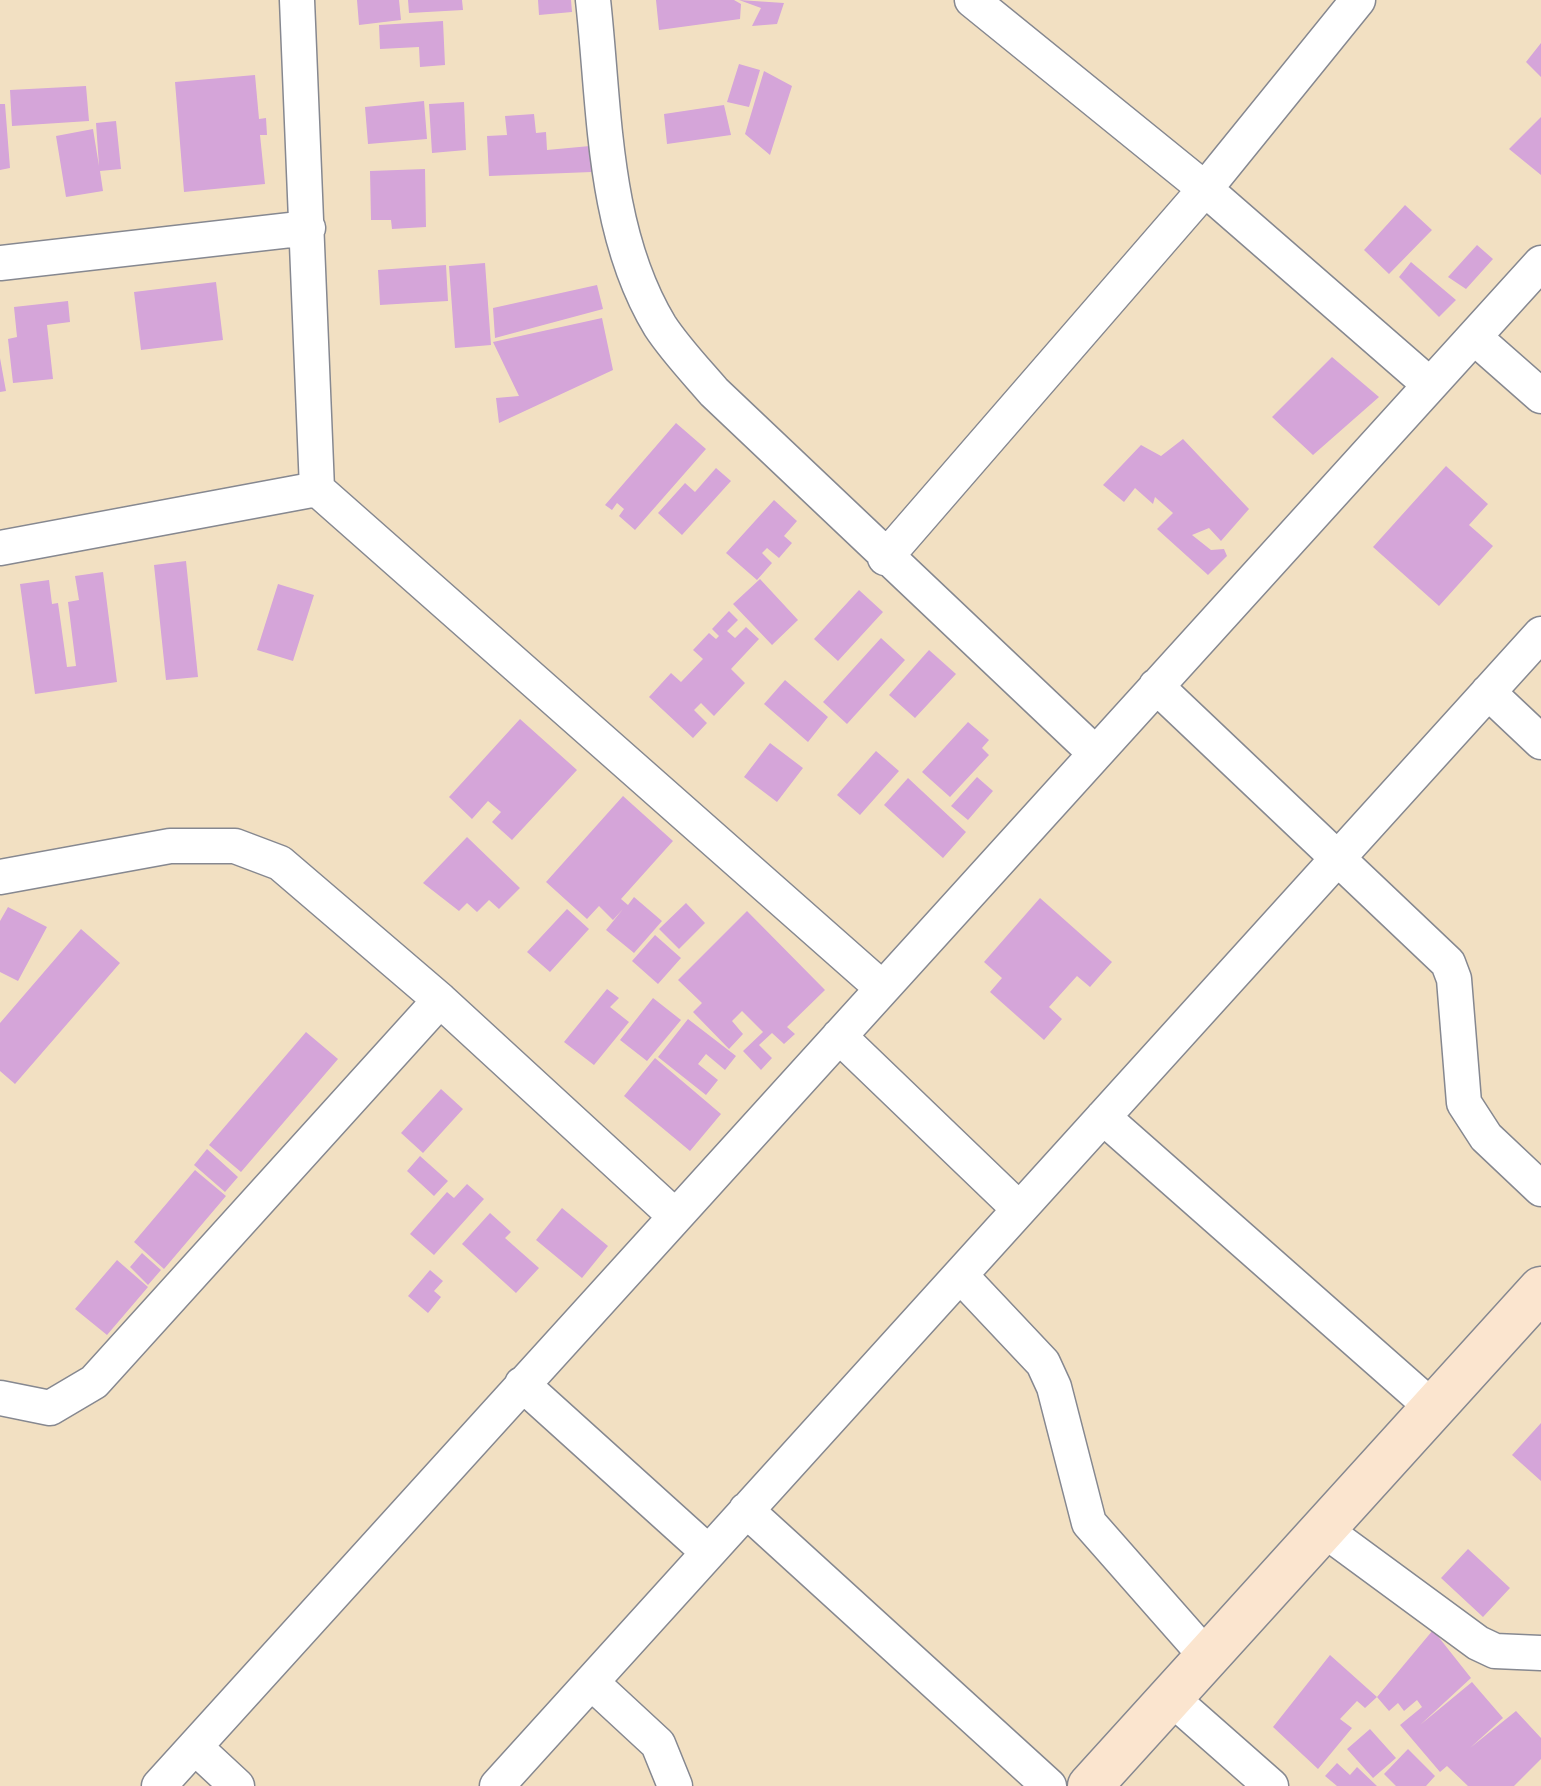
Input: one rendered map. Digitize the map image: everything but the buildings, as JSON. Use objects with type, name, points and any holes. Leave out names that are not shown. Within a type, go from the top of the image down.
[{"type":"main road","points":[[1090,1786],[1541,1289]]},
{"type":"street","points":[[297,0],[317,489],[882,988]]},
{"type":"street","points":[[593,0],[610,169],[622,229],[629,259],[661,326],[714,392],[885,558],[1095,753]]},
{"type":"street","points":[[972,0],[1205,189],[1430,385]]},
{"type":"street","points":[[885,558],[1205,189],[1358,0]]},
{"type":"street","points":[[0,263],[308,228]]},
{"type":"street","points":[[159,1786],[1541,263]]},
{"type":"street","points":[[1474,337],[1541,396]]},
{"type":"street","points":[[0,548],[317,489]]},
{"type":"street","points":[[497,1786],[1541,634]]},
{"type":"street","points":[[1156,686],[1448,963],[1454,979],[1464,1103],[1486,1137],[1541,1189]]},
{"type":"street","points":[[1488,692],[1541,742]]},
{"type":"street","points":[[0,877],[170,846],[235,846],[280,863],[440,1000],[675,1216]]},
{"type":"street","points":[[0,1398],[50,1408],[94,1382],[440,1000]]},
{"type":"street","points":[[839,1036],[1019,1209]]},
{"type":"street","points":[[1103,1117],[1433,1408]]},
{"type":"street","points":[[960,1275],[1043,1363],[1054,1387],[1089,1523],[1207,1657]]},
{"type":"street","points":[[522,1384],[708,1552]]},
{"type":"street","points":[[746,1510],[1049,1786]]},
{"type":"street","points":[[1323,1529],[1478,1643],[1495,1651],[1541,1653]]},
{"type":"street","points":[[591,1682],[658,1744],[675,1786]]},
{"type":"street","points":[[1170,1697],[1271,1786]]},
{"type":"street","points":[[195,1747],[237,1786]]}]
